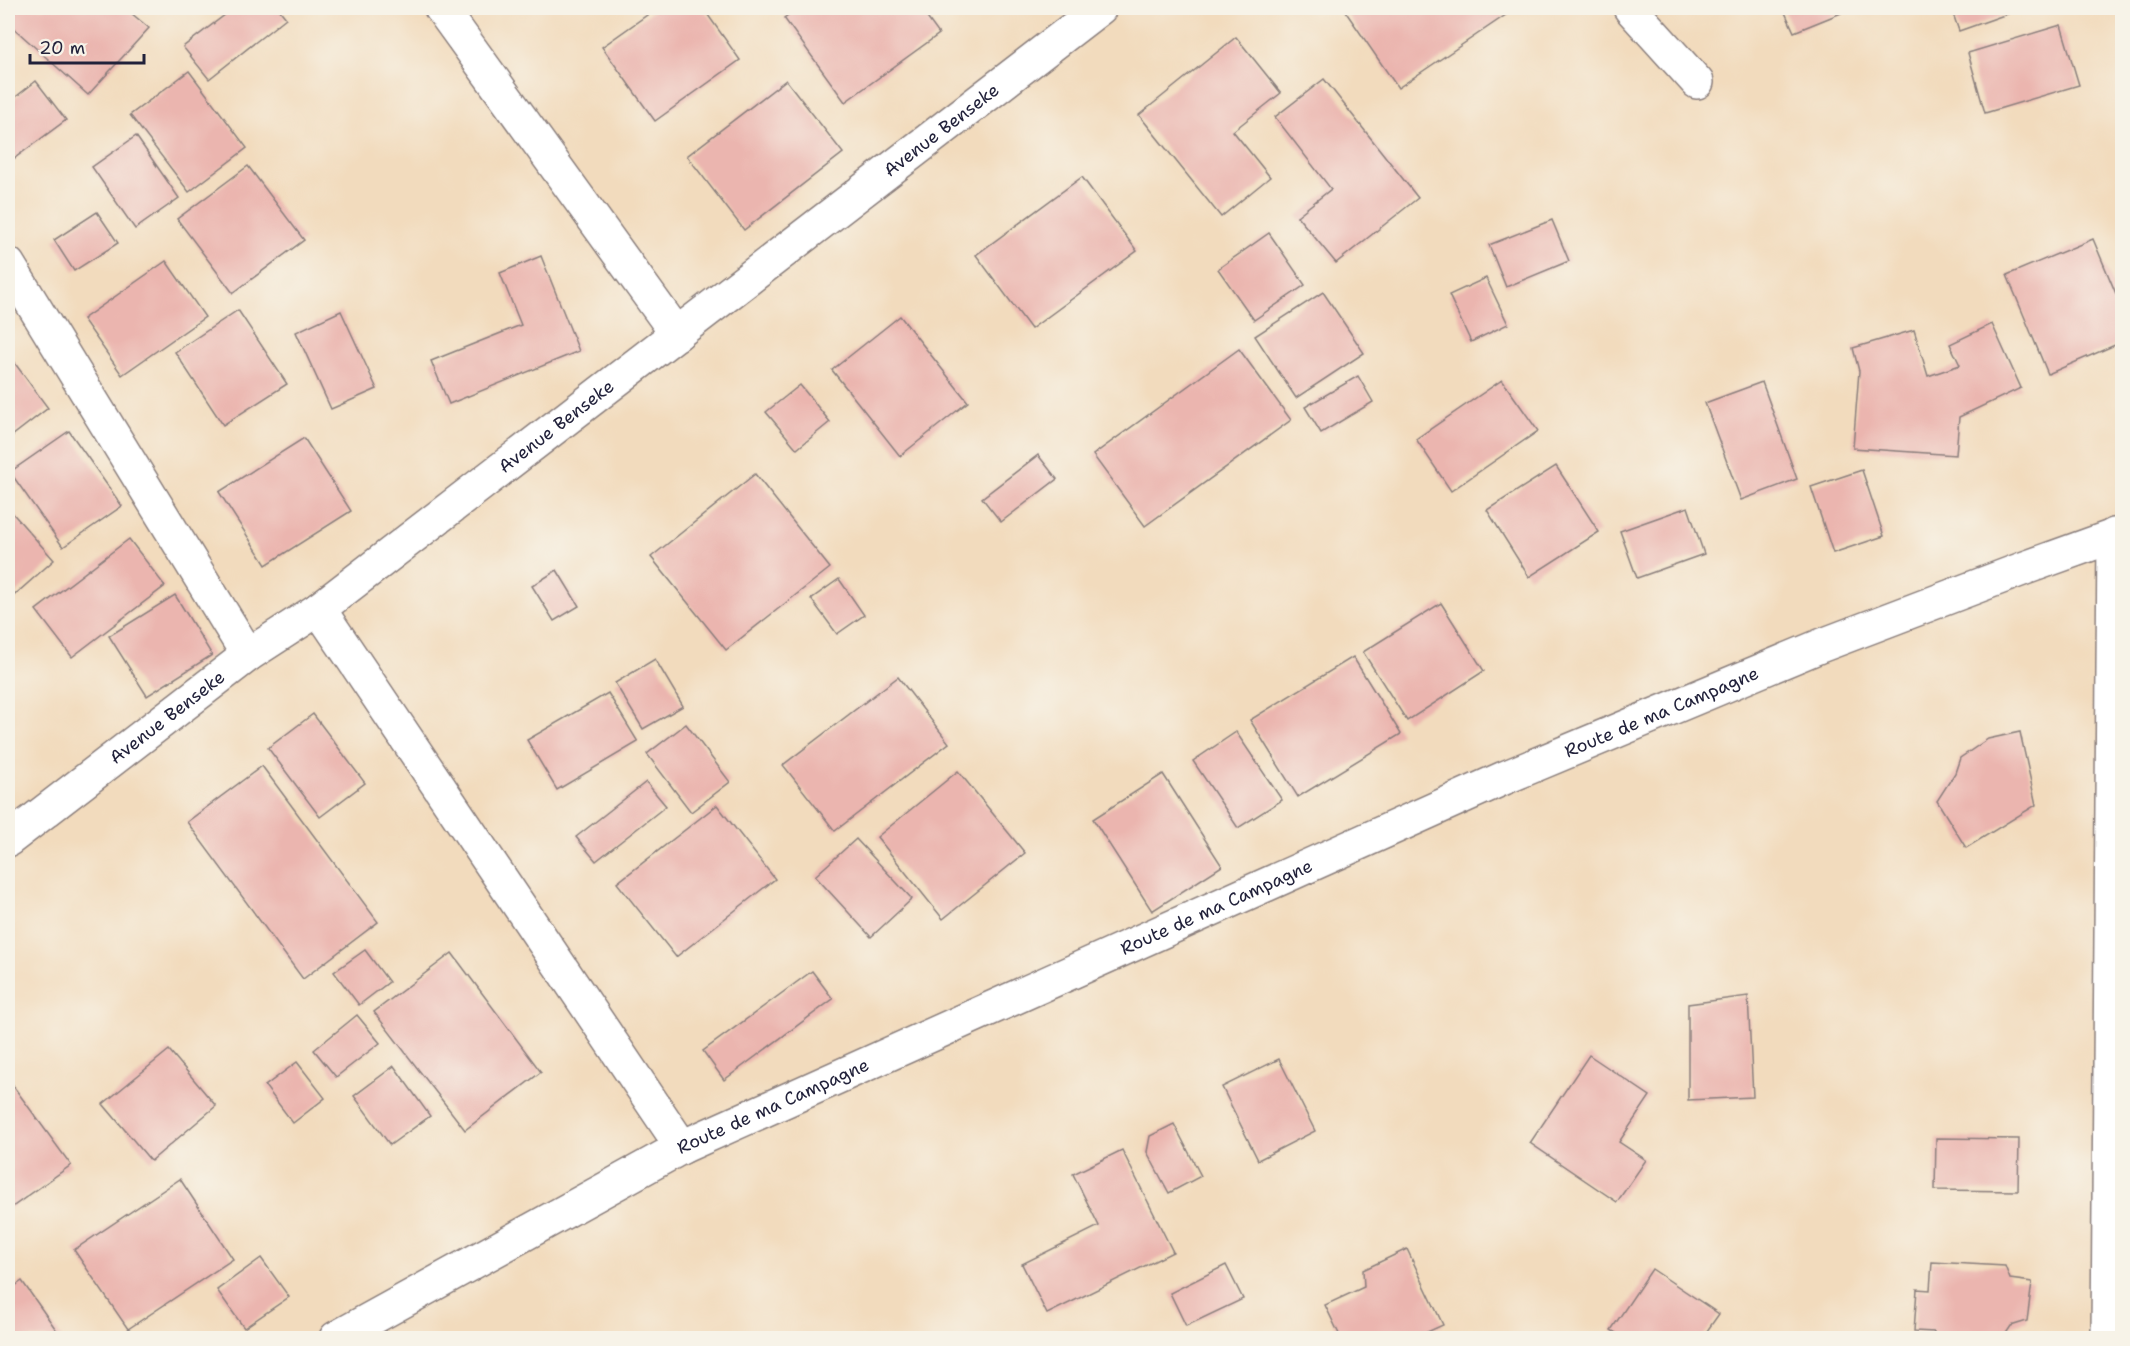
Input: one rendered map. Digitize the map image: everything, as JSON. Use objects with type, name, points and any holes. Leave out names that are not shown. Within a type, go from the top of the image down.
[{"type":"street","points":[[441,8],[677,334]]},
{"type":"street","name":"Avenue Benseke","points":[[8,840],[248,655],[319,609],[1100,8]]},
{"type":"street","points":[[1630,8],[1696,82]]},
{"type":"street","points":[[8,264],[248,655]]},
{"type":"street","points":[[2108,1338],[2118,534]]},
{"type":"street","name":"Route de ma Campagne","points":[[336,1338],[682,1147],[1504,778],[1820,646],[2118,534]]},
{"type":"street","points":[[319,609],[682,1147]]},
{"type":"building","points":[[18,8],[125,8],[149,28],[88,95],[8,23],[8,19]]},
{"type":"building","points":[[234,8],[278,8],[286,18],[209,79],[183,47]]},
{"type":"building","points":[[657,8],[703,8],[740,60],[655,121],[602,47]]},
{"type":"building","points":[[798,8],[920,8],[939,34],[845,102],[784,18]]},
{"type":"building","points":[[1343,8],[1516,8],[1398,88]]},
{"type":"building","points":[[1783,8],[1839,8],[1841,13],[1794,32]]},
{"type":"building","points":[[1951,8],[2024,8],[1959,31]]},
{"type":"building","points":[[2061,25],[2079,85],[1985,113],[1968,53]]},
{"type":"building","points":[[1236,37],[1281,93],[1233,131],[1270,177],[1221,217],[1139,115]]},
{"type":"building","points":[[189,71],[247,148],[189,192],[130,115]]},
{"type":"building","points":[[1324,79],[1418,198],[1336,263],[1297,216],[1331,189],[1275,117]]},
{"type":"building","points":[[786,80],[843,153],[744,230],[687,156]]},
{"type":"building","points":[[36,81],[66,120],[8,163],[8,103]]},
{"type":"building","points":[[136,136],[179,198],[135,229],[92,167]]},
{"type":"building","points":[[248,166],[304,240],[233,293],[177,219]]},
{"type":"building","points":[[1082,177],[1137,251],[1031,329],[976,255]]},
{"type":"building","points":[[97,212],[118,243],[74,271],[54,240]]},
{"type":"building","points":[[1552,220],[1569,261],[1506,287],[1489,245]]},
{"type":"building","points":[[1269,233],[1305,285],[1254,320],[1218,269]]},
{"type":"building","points":[[2093,239],[2122,308],[2122,342],[2048,374],[2007,275]]},
{"type":"building","points":[[541,256],[579,351],[449,404],[431,361],[521,325],[500,273]]},
{"type":"building","points":[[166,261],[205,317],[122,375],[83,319]]},
{"type":"building","points":[[1486,278],[1508,324],[1471,342],[1449,295]]},
{"type":"building","points":[[1323,292],[1364,353],[1296,398],[1255,336]]},
{"type":"building","points":[[238,310],[287,384],[223,425],[175,352]]},
{"type":"building","points":[[341,311],[377,389],[331,409],[296,332]]},
{"type":"building","points":[[900,316],[968,402],[900,456],[832,370]]},
{"type":"building","points":[[1992,324],[2021,388],[1959,417],[1956,455],[1853,448],[1859,371],[1853,348],[1914,330],[1928,376],[1960,365],[1950,344]]},
{"type":"building","points":[[1239,349],[1291,420],[1145,526],[1093,455]]},
{"type":"building","points":[[8,354],[48,408],[8,439]]},
{"type":"building","points":[[1358,376],[1373,402],[1321,433],[1305,407]]},
{"type":"building","points":[[1502,380],[1538,431],[1451,491],[1416,439]]},
{"type":"building","points":[[1762,382],[1797,479],[1741,500],[1705,403]]},
{"type":"building","points":[[800,385],[830,422],[797,449],[766,412]]},
{"type":"building","points":[[69,431],[122,506],[63,547],[10,472]]},
{"type":"building","points":[[304,438],[351,511],[266,565],[219,492]]},
{"type":"building","points":[[1038,455],[1057,479],[1001,522],[982,498]]},
{"type":"building","points":[[1556,466],[1599,532],[1529,577],[1487,510]]},
{"type":"building","points":[[1862,470],[1884,536],[1833,553],[1811,487]]},
{"type":"building","points":[[755,474],[830,568],[726,650],[651,557]]},
{"type":"building","points":[[1688,507],[1704,554],[1637,578],[1620,531]]},
{"type":"building","points":[[8,508],[54,560],[10,599],[8,596]]},
{"type":"building","points":[[129,539],[165,586],[72,657],[36,610]]},
{"type":"building","points":[[557,570],[579,606],[554,621],[532,586]]},
{"type":"building","points":[[839,579],[864,615],[837,634],[811,599]]},
{"type":"building","points":[[175,595],[212,655],[147,696],[109,636]]},
{"type":"building","points":[[1441,603],[1484,671],[1407,721],[1363,652]]},
{"type":"building","points":[[1353,657],[1401,734],[1298,797],[1250,720]]},
{"type":"building","points":[[655,659],[683,706],[643,729],[615,683]]},
{"type":"building","points":[[898,677],[949,743],[835,831],[783,765]]},
{"type":"building","points":[[608,693],[638,742],[557,790],[527,740]]},
{"type":"building","points":[[313,714],[365,783],[320,817],[268,748]]},
{"type":"building","points":[[686,724],[730,782],[691,812],[647,754]]},
{"type":"building","points":[[1236,732],[1282,800],[1238,828],[1193,761]]},
{"type":"building","points":[[2020,732],[2036,805],[1966,848],[1937,801],[1955,773],[1960,758],[1988,739]]},
{"type":"building","points":[[262,766],[378,922],[303,979],[187,822]]},
{"type":"building","points":[[958,771],[1025,853],[943,919],[877,837]]},
{"type":"building","points":[[1163,774],[1222,866],[1152,911],[1093,819]]},
{"type":"building","points":[[646,782],[666,806],[596,861],[576,837]]},
{"type":"building","points":[[717,805],[775,879],[676,957],[617,883]]},
{"type":"building","points":[[856,839],[912,899],[871,937],[815,876]]},
{"type":"building","points":[[365,950],[389,982],[359,1005],[334,972]]},
{"type":"building","points":[[452,953],[541,1072],[465,1130],[374,1012]]},
{"type":"building","points":[[812,971],[833,999],[724,1080],[703,1051]]},
{"type":"building","points":[[1748,996],[1753,1097],[1688,1100],[1688,1004]]},
{"type":"building","points":[[357,1015],[380,1043],[336,1077],[314,1050]]},
{"type":"building","points":[[169,1050],[216,1106],[151,1161],[103,1104]]},
{"type":"building","points":[[1589,1055],[1650,1096],[1619,1142],[1646,1160],[1617,1202],[1530,1143]]},
{"type":"building","points":[[1279,1059],[1315,1131],[1258,1160],[1222,1087]]},
{"type":"building","points":[[297,1062],[325,1098],[293,1123],[265,1086]]},
{"type":"building","points":[[394,1066],[430,1116],[390,1145],[354,1096]]},
{"type":"building","points":[[8,1079],[71,1165],[8,1210]]},
{"type":"building","points":[[1174,1124],[1201,1176],[1169,1193],[1147,1152],[1150,1136]]},
{"type":"building","points":[[1936,1138],[2019,1139],[2018,1191],[1935,1190]]},
{"type":"building","points":[[1122,1150],[1173,1252],[1047,1314],[1022,1264],[1099,1226],[1073,1174]]},
{"type":"building","points":[[180,1179],[233,1259],[128,1329],[74,1250]]},
{"type":"building","points":[[1407,1249],[1443,1325],[1414,1338],[1341,1338],[1325,1305],[1364,1287],[1363,1270]]},
{"type":"building","points":[[261,1258],[289,1297],[244,1328],[217,1290]]},
{"type":"building","points":[[1932,1262],[2005,1266],[2010,1279],[2032,1282],[2027,1321],[2011,1326],[2003,1338],[1933,1338],[1934,1332],[1914,1331],[1917,1289],[1930,1290]]},
{"type":"building","points":[[1226,1265],[1243,1299],[1186,1326],[1170,1293]]},
{"type":"building","points":[[1652,1269],[1719,1314],[1702,1338],[1624,1338],[1611,1330]]},
{"type":"building","points":[[22,1281],[62,1338],[8,1338],[8,1291]]}]
